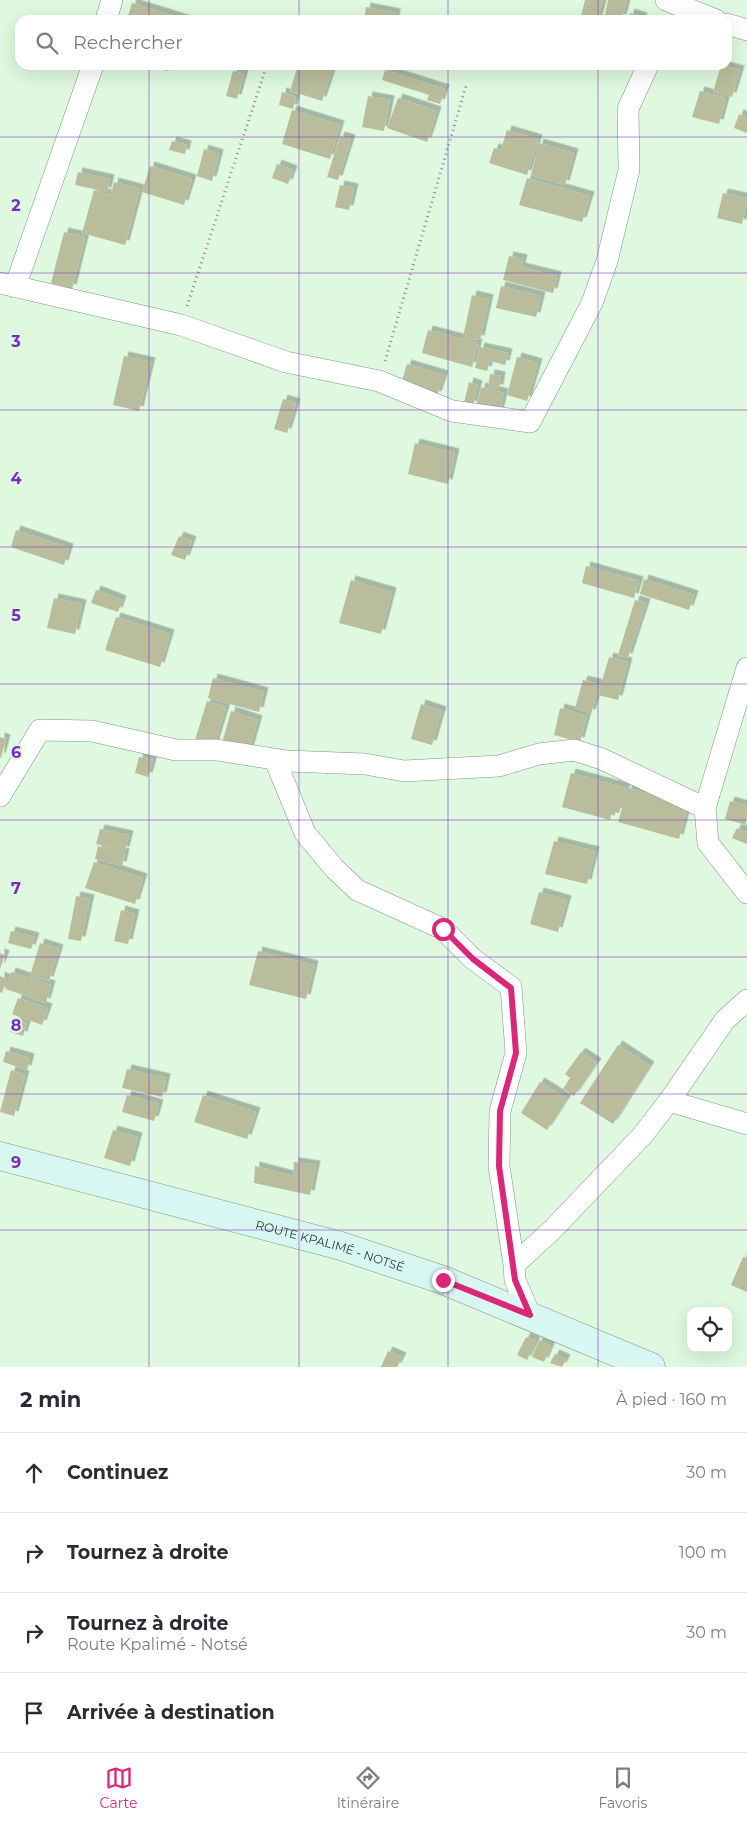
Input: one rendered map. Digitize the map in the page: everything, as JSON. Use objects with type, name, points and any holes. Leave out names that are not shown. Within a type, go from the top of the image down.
[{"type":"main road","name":"ROUTE KPALIMÉ - NOTSÉ","points":[[1,1161],[341,1246],[443,1280],[651,1367]]},
{"type":"street","points":[[108,15],[112,0]]},
{"type":"street","points":[[668,8],[696,15]]},
{"type":"street","points":[[732,26],[747,30]]},
{"type":"street","points":[[91,70],[8,285],[181,325],[286,362],[379,381],[452,411],[530,422],[592,303],[607,261],[629,170],[628,109],[646,70]]},
{"type":"street","points":[[747,668],[705,808],[708,843],[747,893]]},
{"type":"street","points":[[0,796],[40,730],[92,731],[176,750],[217,750],[275,760],[365,764],[404,771],[500,766],[539,754],[574,750],[602,759],[705,808]]},
{"type":"street","points":[[275,760],[305,833],[334,868],[357,890],[443,929],[473,959],[511,988],[516,1053],[500,1111],[499,1166],[515,1280],[530,1315]]},
{"type":"street","points":[[514,1265],[577,1204],[642,1136],[669,1101],[725,1020],[747,1000]]},
{"type":"street","points":[[669,1101],[747,1124]]},
{"type":"path","points":[[181,325],[265,70]]},
{"type":"path","points":[[379,381],[466,86]]},
{"type":"building","points":[[585,0],[603,0],[599,15],[581,15]]},
{"type":"building","points":[[608,0],[627,0],[623,15],[605,15]]},
{"type":"building","points":[[132,3],[171,15],[128,15]]},
{"type":"building","points":[[366,7],[396,13],[396,15],[365,15]]},
{"type":"building","points":[[732,68],[740,70],[732,97],[713,92],[720,70],[732,70]]},
{"type":"building","points":[[296,70],[332,70],[322,101],[290,91]]},
{"type":"building","points":[[385,70],[445,89],[440,104],[427,100],[429,95],[382,80]]},
{"type":"building","points":[[233,71],[244,74],[237,99],[226,96]]},
{"type":"building","points":[[700,91],[726,98],[719,124],[692,117]]},
{"type":"building","points":[[282,92],[296,97],[293,109],[279,105]]},
{"type":"building","points":[[368,96],[390,100],[384,131],[362,127]]},
{"type":"building","points":[[398,98],[437,111],[427,142],[387,128]]},
{"type":"building","points":[[292,110],[340,125],[330,159],[282,144]]},
{"type":"building","points":[[739,114],[747,117],[747,133],[734,128]]},
{"type":"building","points":[[507,130],[538,139],[527,175],[489,163],[494,148],[501,150]]},
{"type":"building","points":[[340,136],[351,139],[338,180],[327,177]]},
{"type":"building","points":[[172,141],[187,145],[185,154],[169,150]]},
{"type":"building","points":[[539,143],[574,153],[565,185],[531,175]]},
{"type":"building","points":[[204,149],[219,154],[212,181],[197,176]]},
{"type":"building","points":[[277,164],[293,170],[288,184],[272,178]]},
{"type":"building","points":[[150,166],[192,179],[184,205],[142,192]]},
{"type":"building","points":[[78,172],[110,179],[107,192],[75,185]]},
{"type":"building","points":[[527,178],[590,196],[582,222],[519,205]]},
{"type":"building","points":[[114,182],[140,189],[125,245],[82,233],[94,190],[111,195]]},
{"type":"building","points":[[340,185],[354,188],[349,210],[335,207]]},
{"type":"building","points":[[723,193],[747,198],[742,224],[717,218]]},
{"type":"building","points":[[64,232],[85,237],[72,289],[51,283]]},
{"type":"building","points":[[509,256],[523,259],[521,267],[557,276],[553,293],[503,280]]},
{"type":"building","points":[[501,286],[541,296],[536,317],[496,308]]},
{"type":"building","points":[[472,295],[489,299],[480,340],[463,337]]},
{"type":"building","points":[[428,330],[478,343],[472,367],[422,353]]},
{"type":"building","points":[[480,347],[508,353],[505,365],[490,361],[487,371],[475,368]]},
{"type":"building","points":[[124,356],[151,362],[139,411],[113,405]]},
{"type":"building","points":[[517,357],[538,363],[527,401],[507,395]]},
{"type":"building","points":[[407,364],[444,375],[437,396],[401,384]]},
{"type":"building","points":[[490,374],[501,376],[499,389],[488,387]]},
{"type":"building","points":[[469,382],[478,385],[473,406],[464,403]]},
{"type":"building","points":[[481,387],[504,393],[499,414],[476,408]]},
{"type":"building","points":[[283,399],[296,403],[287,433],[274,429]]},
{"type":"building","points":[[415,443],[455,453],[448,484],[408,474]]},
{"type":"building","points":[[16,530],[69,548],[64,565],[11,547]]},
{"type":"building","points":[[179,536],[192,541],[185,560],[171,555]]},
{"type":"building","points":[[586,566],[639,581],[634,598],[582,583]]},
{"type":"building","points":[[644,579],[694,595],[689,610],[640,594]]},
{"type":"building","points":[[351,580],[392,592],[381,634],[339,623]]},
{"type":"building","points":[[96,590],[122,600],[118,612],[91,603]]},
{"type":"building","points":[[54,598],[82,604],[75,634],[47,628]]},
{"type":"building","points":[[635,600],[646,603],[628,658],[618,655]]},
{"type":"building","points":[[116,617],[170,634],[160,667],[105,650]]},
{"type":"building","points":[[609,657],[628,662],[618,700],[598,695]]},
{"type":"building","points":[[213,678],[264,692],[259,712],[208,698]]},
{"type":"building","points":[[583,680],[600,684],[591,714],[575,708]]},
{"type":"building","points":[[207,701],[226,707],[214,746],[195,740]]},
{"type":"building","points":[[421,704],[442,711],[432,745],[411,739]]},
{"type":"building","points":[[560,708],[587,716],[580,742],[554,735]]},
{"type":"building","points":[[231,711],[258,720],[249,751],[221,747]]},
{"type":"building","points":[[0,737],[6,739],[1,758],[0,757]]},
{"type":"building","points":[[139,757],[153,760],[148,777],[135,773]]},
{"type":"building","points":[[571,773],[626,788],[619,813],[612,812],[610,820],[562,807]]},
{"type":"building","points":[[628,788],[688,805],[679,839],[618,822]]},
{"type":"building","points":[[730,801],[747,806],[746,825],[725,819]]},
{"type":"building","points":[[737,828],[747,832],[747,844],[732,838]]},
{"type":"building","points":[[100,829],[129,835],[125,851],[96,844]]},
{"type":"building","points":[[554,841],[595,851],[587,884],[545,874]]},
{"type":"building","points":[[98,846],[125,853],[122,866],[95,859]]},
{"type":"building","points":[[94,862],[143,878],[135,904],[85,888]]},
{"type":"building","points":[[539,892],[567,900],[558,932],[530,924]]},
{"type":"building","points":[[76,896],[90,899],[81,941],[68,939]]},
{"type":"building","points":[[121,910],[135,914],[128,944],[114,941]]},
{"type":"building","points":[[11,931],[35,937],[31,949],[8,943]]},
{"type":"building","points":[[40,943],[59,949],[49,981],[30,976]]},
{"type":"building","points":[[258,951],[314,965],[306,999],[249,985]]},
{"type":"building","points":[[0,953],[5,955],[0,969]]},
{"type":"building","points":[[11,972],[51,985],[46,1003],[6,989]]},
{"type":"building","points":[[0,976],[7,979],[2,993],[0,992]]},
{"type":"building","points":[[18,998],[48,1008],[42,1025],[12,1014]]},
{"type":"building","points":[[15,1019],[27,1023],[23,1036],[10,1032]]},
{"type":"building","points":[[618,1045],[650,1066],[613,1124],[580,1103]]},
{"type":"building","points":[[6,1051],[30,1058],[27,1070],[3,1062]]},
{"type":"building","points":[[581,1052],[597,1063],[574,1096],[563,1089],[570,1078],[565,1074]]},
{"type":"building","points":[[127,1069],[166,1078],[162,1097],[122,1088]]},
{"type":"building","points":[[11,1070],[25,1075],[14,1116],[0,1112]]},
{"type":"building","points":[[540,1082],[567,1099],[547,1130],[521,1113]]},
{"type":"building","points":[[127,1095],[159,1104],[154,1121],[122,1112]]},
{"type":"building","points":[[203,1095],[256,1112],[247,1139],[194,1122]]},
{"type":"building","points":[[113,1130],[138,1137],[130,1166],[104,1158]]},
{"type":"building","points":[[294,1162],[316,1165],[310,1195],[254,1183],[255,1166],[293,1176]]},
{"type":"building","points":[[743,1257],[747,1258],[747,1292],[731,1285]]},
{"type":"building","points":[[526,1337],[536,1341],[527,1360],[517,1355]]},
{"type":"building","points":[[539,1340],[551,1346],[544,1362],[532,1357]]},
{"type":"building","points":[[388,1351],[402,1357],[397,1367],[381,1367]]},
{"type":"building","points":[[555,1354],[566,1359],[562,1367],[550,1363]]},
{"type":"route","points":[[443,929],[473,959],[511,988],[516,1053],[500,1111],[499,1166],[515,1280],[530,1315],[443,1280]]}]
